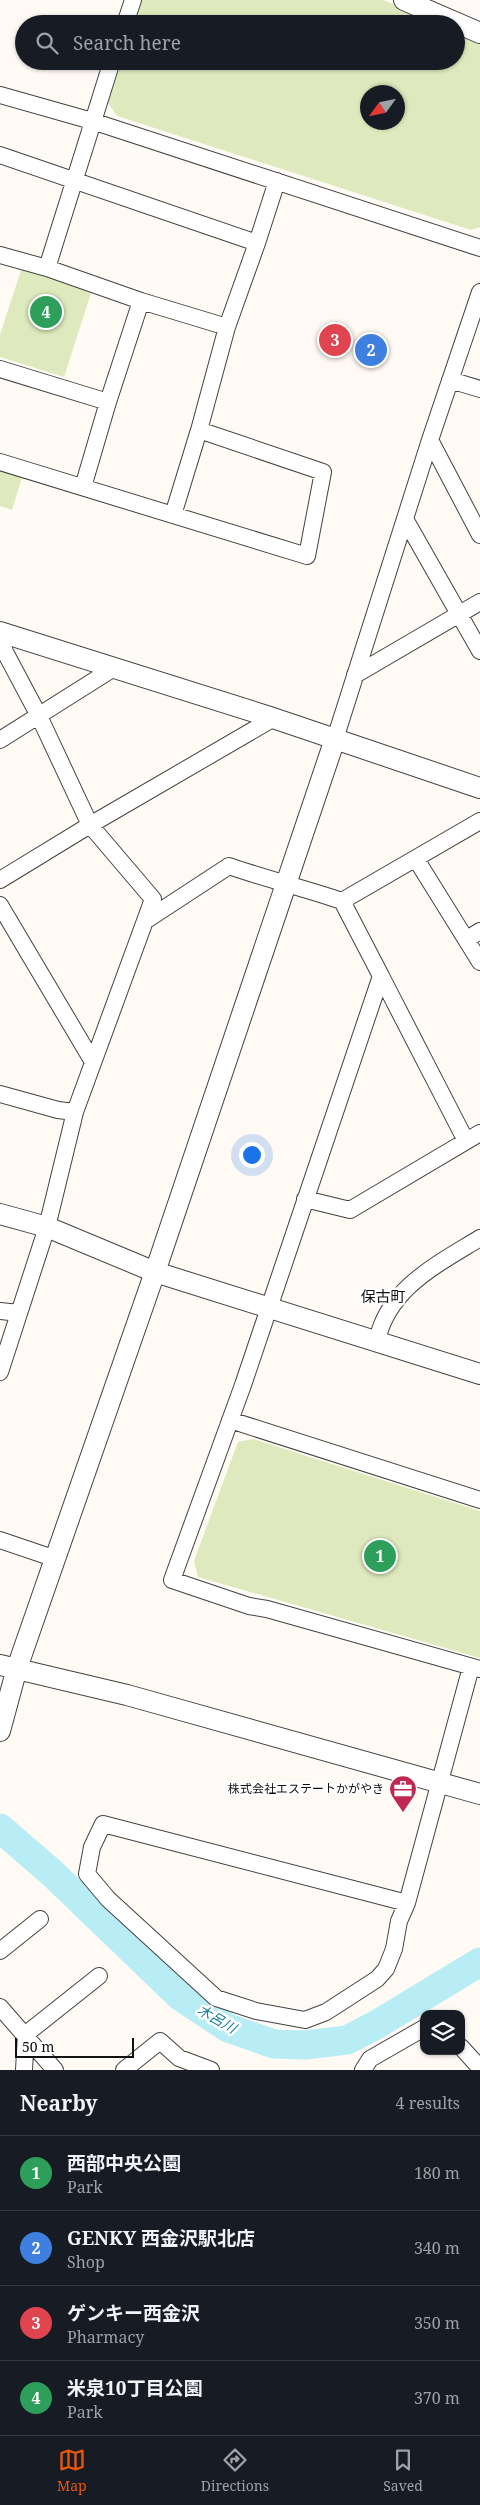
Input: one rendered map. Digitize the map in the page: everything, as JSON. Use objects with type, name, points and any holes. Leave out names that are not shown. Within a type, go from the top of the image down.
[{"type":"street","points":[[128,15],[133,0]]},
{"type":"street","points":[[404,0],[439,15]]},
{"type":"street","points":[[465,26],[480,33]]},
{"type":"street","points":[[47,268],[109,70]]},
{"type":"street","points":[[0,95],[92,121],[480,248]]},
{"type":"street","points":[[0,155],[257,243]]},
{"type":"street","points":[[173,515],[198,434],[227,327],[277,182]]},
{"type":"street","points":[[0,255],[47,268],[140,301],[227,327]]},
{"type":"street","points":[[0,1731],[9,1666],[56,1559],[155,1272],[334,739],[430,440],[480,292]]},
{"type":"street","points":[[83,487],[140,301]]},
{"type":"street","points":[[0,369],[108,402]]},
{"type":"street","points":[[450,380],[480,389]]},
{"type":"street","points":[[0,462],[307,556],[323,472],[200,430],[198,434]]},
{"type":"street","points":[[430,440],[480,535]]},
{"type":"street","points":[[405,519],[480,651]]},
{"type":"street","points":[[355,675],[480,602]]},
{"type":"street","points":[[0,633],[274,718],[480,788]]},
{"type":"street","points":[[0,633],[5,652],[39,716],[90,825],[153,899],[75,1112],[47,1227],[0,1372]]},
{"type":"street","points":[[0,740],[114,668]]},
{"type":"street","points":[[0,880],[90,825],[274,718]]},
{"type":"street","points":[[342,901],[480,821]]},
{"type":"street","points":[[416,858],[473,935],[480,962]]},
{"type":"street","points":[[145,922],[229,866],[262,877],[286,882],[342,901],[466,1141]]},
{"type":"street","points":[[0,905],[93,1062]]},
{"type":"street","points":[[381,976],[269,1308],[172,1580],[250,1606],[267,1609],[476,1668],[440,1782],[407,1903],[399,1921],[394,1949],[386,1969],[377,1979],[326,2012],[305,2020],[256,2011],[216,1998],[108,1899],[87,1874],[92,1847],[103,1824],[407,1903]]},
{"type":"street","points":[[0,1094],[58,1110],[75,1112]]},
{"type":"street","points":[[305,1199],[350,1210],[480,1133]]},
{"type":"street","points":[[0,1214],[47,1227],[155,1272],[480,1374]]},
{"type":"street","points":[[377,1342],[380,1325],[407,1286],[480,1238]]},
{"type":"street","points":[[0,1312],[19,1313]]},
{"type":"street","points":[[230,1420],[480,1500]]},
{"type":"street","points":[[0,1540],[56,1559]]},
{"type":"street","points":[[9,1666],[127,1695],[480,1794]]},
{"type":"street","points":[[0,1952],[40,1920]]},
{"type":"street","points":[[24,2070],[26,2034],[99,1976]]},
{"type":"street","points":[[0,2007],[26,2034],[55,2070]]},
{"type":"street","points":[[363,2070],[370,2058],[420,2030]]},
{"type":"street","points":[[124,2070],[160,2041],[179,2058],[212,2070]]},
{"type":"street","points":[[465,2051],[480,2068]]},
{"type":"green space","points":[[142,0],[383,0],[419,15],[137,15]]},
{"type":"green space","points":[[465,35],[480,41],[480,227],[471,230],[117,116],[108,103],[119,70],[465,70]]},
{"type":"green space","points":[[22,267],[92,290],[64,377],[0,357],[0,335]]},
{"type":"green space","points":[[0,467],[23,474],[12,510],[0,506]]},
{"type":"green space","points":[[253,1439],[480,1511],[480,1658],[198,1577],[194,1561],[238,1442]]},
{"type":"waterway","name":"木呂川","points":[[0,1828],[52,1873],[181,1997],[228,2028],[274,2044],[305,2045],[347,2040],[376,2025],[480,1962]]},
{"type":"place","name":"米泉10丁目公園","points":[[46,312]]},
{"type":"place","name":"ゲンキー西金沢","points":[[335,340]]},
{"type":"place","name":"GENKY 西金沢駅北店","points":[[371,350]]},
{"type":"place","name":"西部中央公園","points":[[380,1556]]},
{"type":"place","name":"株式会社エステートかがやき","points":[[403,1813]]},
{"type":"district","name":"保古町","points":[[383,1297]]}]
